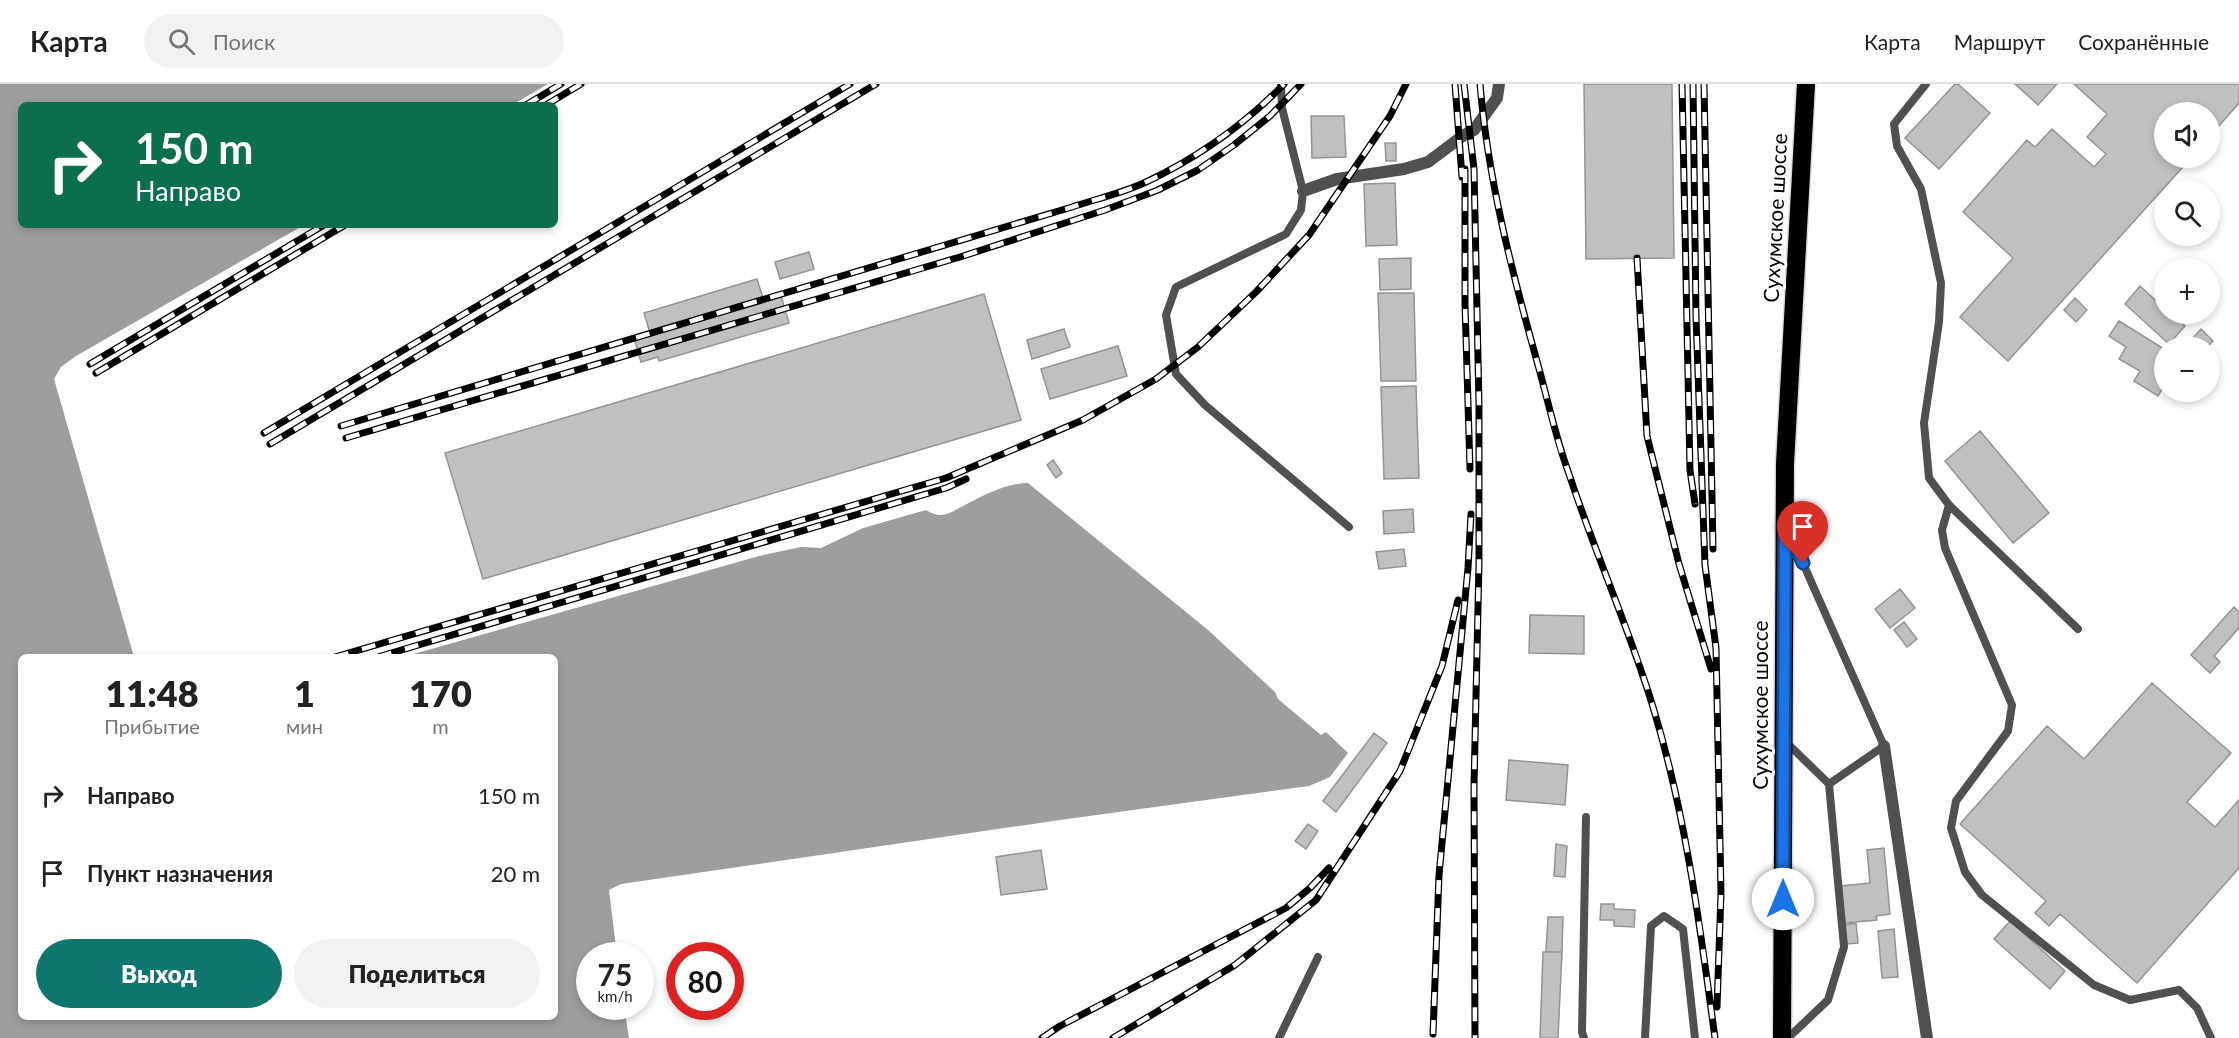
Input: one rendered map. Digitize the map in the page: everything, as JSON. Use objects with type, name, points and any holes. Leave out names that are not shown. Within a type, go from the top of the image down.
[{"type":"highway","name":"Сухумское шоссе","points":[[1782,1038],[1785,464],[1806,84]]},
{"type":"street","points":[[1303,191],[1337,179],[1404,169],[1428,162],[1474,130],[1497,98],[1499,84]]},
{"type":"street","points":[[1884,746],[1927,1038]]},
{"type":"lane","points":[[1281,84],[1282,108],[1303,191],[1301,210],[1286,234],[1176,287],[1166,315],[1176,374],[1205,405],[1349,527]]},
{"type":"lane","points":[[1926,84],[1894,124],[1897,146],[1921,189],[1941,283],[1940,322],[1924,423],[1929,478],[1949,505],[2078,629]]},
{"type":"lane","points":[[1949,505],[1942,530],[1945,548],[2012,705],[2008,731],[1956,801],[1951,828],[1965,872],[1982,895],[2094,985],[2130,999],[2179,990],[2197,1008],[2211,1038]]},
{"type":"lane","points":[[1785,522],[1884,746],[1829,784]]},
{"type":"lane","points":[[1784,740],[1829,784],[1844,947],[1828,999],[1788,1038]]},
{"type":"lane","points":[[1584,1038],[1582,1032],[1586,817]]},
{"type":"lane","points":[[1645,1038],[1652,926],[1664,916],[1683,929],[1695,1038]]},
{"type":"lane","points":[[1279,1038],[1318,957]]},
{"type":"shaded area","points":[[0,84],[548,84],[517,102],[18,102],[18,228],[299,228],[76,356],[61,367],[54,379],[133,654],[18,654],[18,1020],[558,1020],[558,654],[414,654],[759,556],[801,547],[821,548],[863,528],[926,510],[937,515],[946,514],[1012,485],[1028,483],[1208,630],[1275,692],[1278,699],[1321,735],[1326,732],[1348,753],[1330,777],[1309,786],[621,884],[609,890],[615,942],[576,942],[576,1020],[626,1020],[629,1038],[0,1038]]},
{"type":"building","points":[[1584,84],[1672,84],[1674,258],[1586,259]]},
{"type":"building","points":[[1955,84],[1958,84],[1990,113],[1939,169],[1905,138]]},
{"type":"building","points":[[2015,84],[2057,84],[2038,105]]},
{"type":"building","points":[[2074,84],[2239,84],[2239,103],[2220,125],[2220,102],[2154,102],[2154,168],[2182,168],[2171,180],[2154,180],[2154,199],[2008,361],[1960,317],[2013,258],[1963,212],[2027,140],[2035,147],[2052,129],[2094,167],[2106,154],[2087,137],[2107,114]]},
{"type":"building","points":[[1311,116],[1344,116],[1346,157],[1312,158]]},
{"type":"building","points":[[1385,143],[1396,143],[1396,161],[1386,161]]},
{"type":"building","points":[[1395,183],[1397,245],[1366,246],[1364,184]]},
{"type":"building","points":[[809,252],[814,269],[780,279],[775,262]]},
{"type":"building","points":[[1411,258],[1411,289],[1380,290],[1379,259]]},
{"type":"building","points":[[757,279],[764,301],[781,296],[789,323],[659,361],[658,357],[641,362],[634,338],[650,333],[644,313]]},
{"type":"building","points":[[2140,286],[2154,299],[2154,324],[2183,324],[2185,326],[2176,336],[2160,336],[2125,304]]},
{"type":"building","points":[[1378,293],[1414,293],[1416,381],[1381,381]]},
{"type":"building","points":[[984,294],[1021,420],[483,579],[445,453]]},
{"type":"building","points":[[2075,298],[2087,310],[2076,322],[2064,310]]},
{"type":"building","points":[[2119,321],[2154,343],[2154,394],[2134,381],[2140,371],[2119,359],[2126,347],[2109,336]]},
{"type":"building","points":[[1064,329],[1070,347],[1032,359],[1027,340]]},
{"type":"building","points":[[2201,329],[2208,336],[2195,336]]},
{"type":"building","points":[[1118,346],[1127,376],[1050,399],[1041,369]]},
{"type":"building","points":[[1416,386],[1419,478],[1384,479],[1381,387]]},
{"type":"building","points":[[1980,431],[2049,513],[2013,543],[1945,461]]},
{"type":"building","points":[[1053,460],[1062,473],[1056,478],[1047,465]]},
{"type":"building","points":[[1413,509],[1414,532],[1384,534],[1383,511]]},
{"type":"building","points":[[1404,549],[1406,566],[1379,569],[1376,552]]},
{"type":"building","points":[[1900,589],[1915,608],[1890,628],[1875,609]]},
{"type":"building","points":[[2234,607],[2239,612],[2239,628],[2214,656],[2220,662],[2210,673],[2191,655]]},
{"type":"building","points":[[1530,615],[1584,616],[1584,654],[1529,653]]},
{"type":"building","points":[[1904,622],[1917,639],[1907,647],[1894,630]]},
{"type":"building","points":[[2152,683],[2231,753],[2187,802],[2215,827],[2239,800],[2239,868],[2137,983],[2060,914],[2049,926],[2035,913],[2046,901],[1960,824],[2047,726],[2084,759]]},
{"type":"building","points":[[1374,733],[1387,743],[1336,812],[1323,801]]},
{"type":"building","points":[[1509,760],[1568,765],[1565,805],[1506,800]]},
{"type":"building","points":[[1308,824],[1318,831],[1306,849],[1295,841]]},
{"type":"building","points":[[1556,844],[1567,846],[1565,877],[1554,876]]},
{"type":"building","points":[[1884,848],[1890,914],[1876,916],[1877,920],[1845,923],[1841,886],[1870,883],[1867,850]]},
{"type":"building","points":[[1041,850],[1047,889],[1001,895],[996,857]]},
{"type":"building","points":[[1601,904],[1614,904],[1614,909],[1635,910],[1634,927],[1614,926],[1614,920],[1600,920]]},
{"type":"building","points":[[1548,917],[1563,917],[1562,952],[1546,952]]},
{"type":"building","points":[[2010,921],[2065,971],[2050,989],[1994,939]]},
{"type":"building","points":[[1856,923],[1858,943],[1847,944],[1845,925]]},
{"type":"building","points":[[1894,929],[1898,977],[1882,978],[1878,931]]},
{"type":"building","points":[[1543,952],[1562,952],[1558,1038],[1540,1038]]},
{"type":"railway","points":[[531,102],[561,84]]},
{"type":"railway","points":[[551,102],[581,84]]},
{"type":"railway","points":[[264,433],[850,84]]},
{"type":"railway","points":[[270,444],[876,84]]},
{"type":"railway","points":[[341,426],[1128,189],[1165,173],[1220,139],[1284,84]]},
{"type":"railway","points":[[346,438],[960,257],[1105,210],[1158,190],[1198,170],[1270,116],[1301,84]]},
{"type":"railway","points":[[345,654],[946,478],[1083,420],[1156,379],[1198,347],[1256,292],[1309,235],[1390,116],[1406,84]]},
{"type":"railway","points":[[1455,84],[1462,177]]},
{"type":"railway","points":[[1464,84],[1474,169],[1479,405],[1479,563],[1474,786],[1475,1038]]},
{"type":"railway","points":[[1480,84],[1489,155],[1502,226],[1556,434],[1644,678],[1665,748],[1691,871],[1715,1038]]},
{"type":"railway","points":[[1682,84],[1690,470],[1695,504]]},
{"type":"railway","points":[[1693,84],[1696,317],[1705,565],[1716,648],[1721,893],[1717,1007]]},
{"type":"railway","points":[[1704,84],[1713,549]]},
{"type":"railway","points":[[1465,169],[1465,304],[1470,469]]},
{"type":"railway","points":[[90,364],[319,228]]},
{"type":"railway","points":[[96,373],[340,228]]},
{"type":"railway","points":[[1637,258],[1647,436],[1679,564],[1711,669]]},
{"type":"railway","points":[[388,654],[946,488],[966,479]]},
{"type":"railway","points":[[1433,1034],[1439,875],[1471,514]]},
{"type":"railway","points":[[1113,1038],[1235,965],[1316,900],[1400,771],[1442,666],[1458,600]]},
{"type":"railway","points":[[1042,1038],[1060,1026],[1286,908],[1329,868]]},
{"type":"route","points":[[1783,899],[1785,522],[1803,563]]}]
